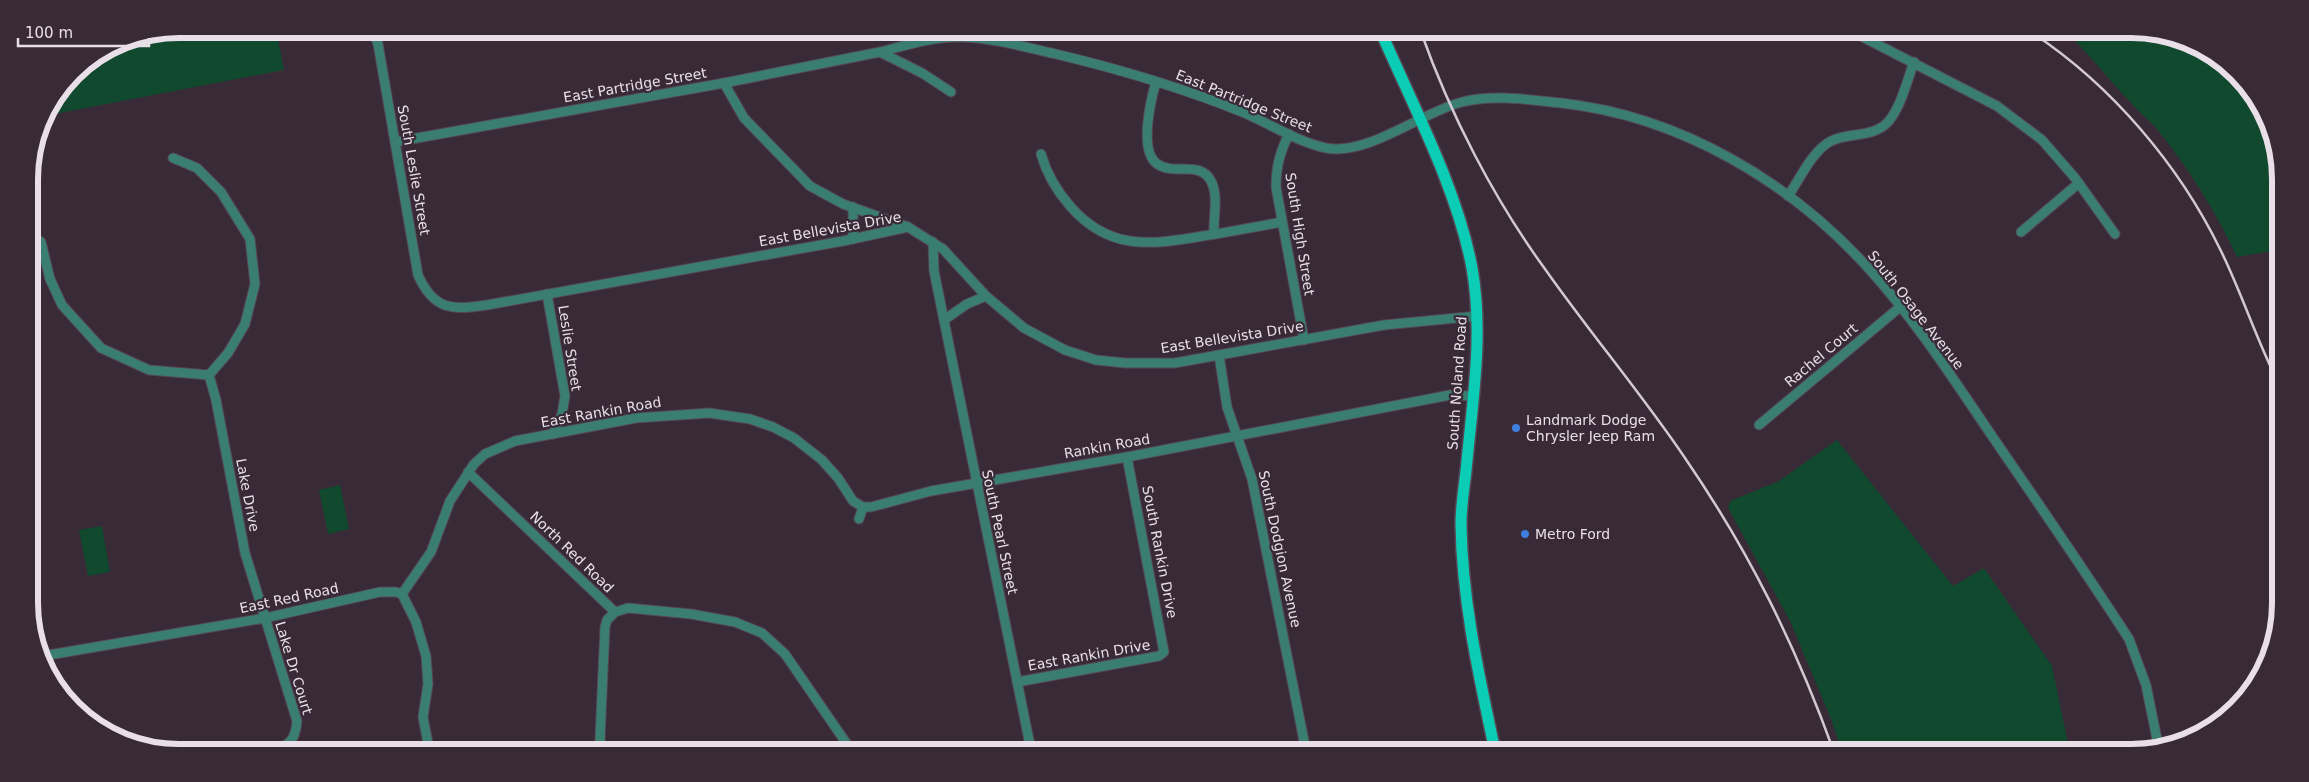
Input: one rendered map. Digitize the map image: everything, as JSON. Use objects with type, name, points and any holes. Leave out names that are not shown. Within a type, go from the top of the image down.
[{"type":"main road","name":"South Noland Road","points":[[1383,37],[1448,185],[1461,223],[1472,268],[1477,316],[1477,348],[1461,522],[1466,588],[1473,643],[1494,744]]},
{"type":"street","name":"South Leslie Street","points":[[375,37],[378,44],[418,275],[431,297],[444,306]]},
{"type":"street","name":"East Partridge Street","points":[[395,142],[724,83],[880,52],[938,38],[959,37],[989,40],[1093,63],[1156,82],[1244,113],[1320,146],[1337,149],[1364,144],[1419,120]]},
{"type":"street","points":[[1863,37],[1997,106],[2042,140],[2079,183],[2115,234]]},
{"type":"street","points":[[880,52],[922,73],[951,92]]},
{"type":"street","points":[[1788,196],[1817,154],[1828,142],[1843,136],[1871,132],[1888,122],[1894,112],[1914,62]]},
{"type":"street","points":[[1156,82],[1151,98],[1148,130],[1150,154],[1156,164],[1173,168],[1194,168],[1207,176],[1212,184],[1215,195],[1214,234]]},
{"type":"street","points":[[724,83],[744,118],[795,172],[824,195],[908,227]]},
{"type":"street","name":"South Osage Avenue","points":[[1419,120],[1467,100],[1511,99],[1566,104],[1626,116],[1670,130],[1704,144],[1745,166],[1788,196],[1844,243],[1871,271],[1945,368],[2129,639],[2146,685],[2158,742]]},
{"type":"street","name":"South High Street","points":[[1289,134],[1281,150],[1276,167],[1276,186],[1304,340]]},
{"type":"street","points":[[1041,154],[1052,184],[1081,218],[1099,231],[1125,242],[1142,244],[1282,222]]},
{"type":"street","points":[[38,240],[41,242],[50,279],[62,305],[101,348],[149,370],[209,375],[228,353],[245,324],[255,284],[250,239],[221,192],[197,168],[172,158]]},
{"type":"street","points":[[2021,232],[2079,183]]},
{"type":"street","points":[[853,207],[853,239]]},
{"type":"street","name":"East Bellevista Drive","points":[[444,306],[466,308],[853,239],[908,227],[943,249],[986,296],[1010,318],[1036,336],[1065,350],[1096,360],[1125,363],[1174,362],[1219,356],[1384,325],[1477,316]]},
{"type":"street","name":"South Pearl Street","points":[[933,242],[934,271],[1030,744]]},
{"type":"street","name":"Leslie Street","points":[[547,294],[565,396],[562,414],[553,434]]},
{"type":"street","points":[[944,320],[967,304],[986,296]]},
{"type":"street","name":"Rachel Court","points":[[1759,425],[1900,307]]},
{"type":"street","name":"South Dodgion Avenue","points":[[1219,356],[1227,407],[1252,479],[1305,744]]},
{"type":"street","name":"Lake Drive","points":[[209,375],[216,400],[245,553],[265,618]]},
{"type":"street","name":"Rankin Road","points":[[863,507],[870,507],[931,491],[1127,457],[1450,395],[1473,396]]},
{"type":"street","name":"East Rankin Road","points":[[468,472],[485,454],[497,447],[515,441],[636,418],[701,413],[727,414],[750,419],[794,438],[822,460],[838,478],[853,500],[863,507]]},
{"type":"street","name":"South Rankin Drive","points":[[1127,457],[1164,652]]},
{"type":"street","points":[[428,744],[423,718],[428,684],[426,656],[416,622],[402,594],[431,552],[450,500],[468,472]]},
{"type":"street","name":"North Red Road","points":[[468,472],[615,612],[628,608],[690,614],[735,622],[762,633],[785,654],[848,744]]},
{"type":"street","points":[[860,519],[863,507]]},
{"type":"street","name":"East Red Road","points":[[48,655],[265,618],[380,592],[402,594]]},
{"type":"street","points":[[601,744],[605,627],[615,612]]},
{"type":"street","name":"Lake Dr Court","points":[[265,618],[297,721],[296,732],[292,741],[287,744]]},
{"type":"street","name":"East Rankin Drive","points":[[1017,682],[1159,656],[1164,652]]},
{"type":"green space","points":[[179,37],[278,37],[284,70],[53,114],[61,100],[93,67],[108,56],[142,42]]},
{"type":"green space","points":[[2071,37],[2130,37],[2167,42],[2201,56],[2230,79],[2253,108],[2264,133],[2269,151],[2272,179],[2272,251],[2237,257],[2201,190],[2168,143]]},
{"type":"green space","points":[[1837,440],[1953,586],[1984,568],[2052,666],[2068,744],[1839,744],[1831,719],[1790,621],[1728,508],[1730,501],[1779,481]]},
{"type":"green space","points":[[340,485],[349,529],[328,534],[319,490]]},
{"type":"green space","points":[[102,526],[110,572],[88,576],[79,530]]},
{"type":"railway","points":[[1423,37],[1445,94],[1475,155],[1508,214],[1562,293],[1685,458],[1730,529],[1787,637],[1831,744]]},
{"type":"railway","points":[[2038,37],[2063,55],[2116,103],[2141,130],[2185,187],[2220,249],[2272,369]]},
{"type":"place","name":"Landmark Dodge Chrysler Jeep Ram","points":[[1516,428]]},
{"type":"place","name":"Metro Ford","points":[[1525,534]]}]
